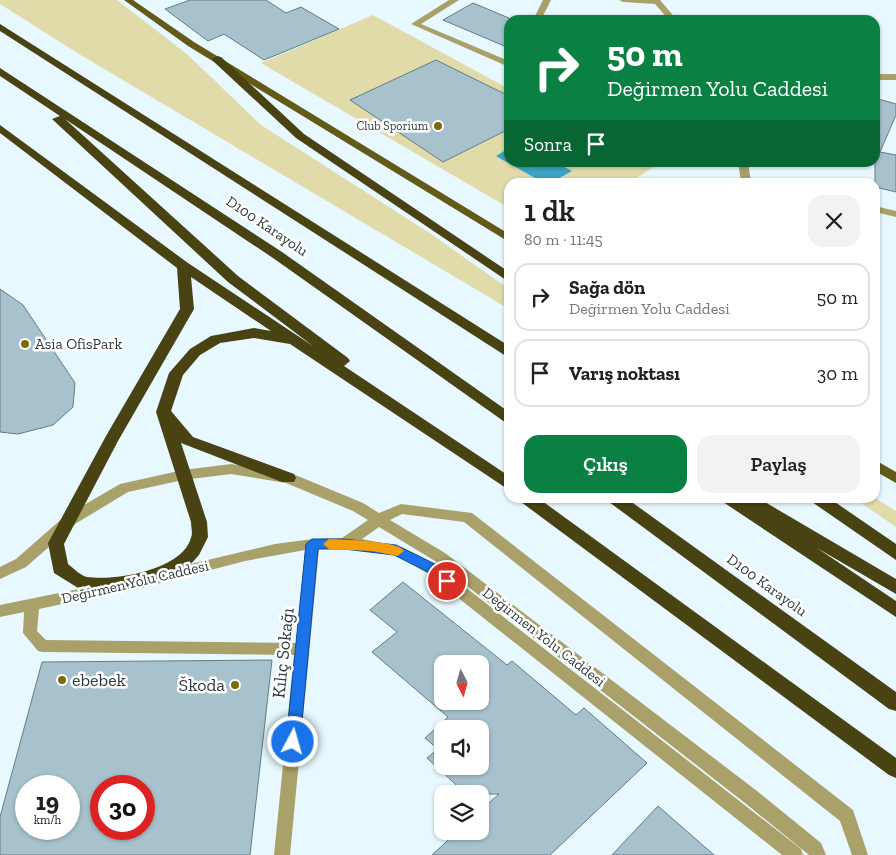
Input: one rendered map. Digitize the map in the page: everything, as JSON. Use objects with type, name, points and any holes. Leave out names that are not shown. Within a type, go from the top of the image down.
[{"type":"highway","name":"D100 Karayolu","points":[[0,27],[504,351]]},
{"type":"highway","points":[[217,59],[300,136],[394,198],[504,275]]},
{"type":"highway","name":"D100 Karayolu","points":[[0,71],[104,142],[199,202],[382,328],[504,416]]},
{"type":"highway","points":[[16,81],[233,279],[504,480]]},
{"type":"highway","points":[[0,128],[183,266],[465,452]]},
{"type":"highway","points":[[183,266],[187,309],[111,440],[70,520],[56,543],[60,568],[83,584],[143,581],[182,562],[194,550],[200,537],[199,522],[163,412],[176,374],[195,352],[216,339],[254,333],[294,340]]},
{"type":"highway","points":[[163,412],[188,441],[288,478]]},
{"type":"highway","points":[[533,503],[896,768]]},
{"type":"highway","name":"D100 Karayolu","points":[[622,503],[896,703]]},
{"type":"highway","points":[[736,503],[896,610]]},
{"type":"highway","points":[[753,503],[896,587]]},
{"type":"highway","points":[[825,503],[896,554]]},
{"type":"main road","points":[[128,0],[217,59],[504,236]]},
{"type":"main road","points":[[141,0],[160,23]]},
{"type":"main road","points":[[880,468],[896,478]]},
{"type":"street","points":[[455,0],[415,24],[504,62]]},
{"type":"street","points":[[540,15],[547,0]]},
{"type":"street","points":[[623,0],[657,1],[669,15]]},
{"type":"street","points":[[880,77],[896,77]]},
{"type":"street","points":[[880,210],[896,214]]},
{"type":"street","name":"Değirmen Yolu Caddesi","points":[[0,573],[21,563],[70,520],[125,488],[183,475],[231,469],[288,478],[358,507],[448,563],[752,797],[815,849],[818,855]]},
{"type":"street","points":[[344,544],[380,519],[401,509],[467,517],[847,816],[860,855]]},
{"type":"street","name":"Değirmen Yolu Caddesi","points":[[0,611],[143,581],[247,556],[312,544],[344,544],[396,550],[432,569],[795,855]]},
{"type":"street","name":"Kılıç Sokağı","points":[[282,855],[312,544]]},
{"type":"street","points":[[32,604],[30,633],[43,646],[302,649]]},
{"type":"shaded area","points":[[0,0],[117,0],[188,55],[261,125],[431,234],[504,285],[504,306],[79,54],[0,4]]},
{"type":"shaded area","name":"Club Sporium","points":[[373,15],[504,86],[504,167],[654,167],[636,178],[504,178],[504,205],[261,63]]},
{"type":"shaded area","points":[[880,501],[896,511],[896,527],[861,503],[880,503]]},
{"type":"water","points":[[504,151],[504,161],[496,156]]},
{"type":"water","points":[[515,167],[564,167],[572,171],[559,178],[535,178]]},
{"type":"building","points":[[190,0],[266,0],[286,13],[301,7],[339,29],[264,60],[224,34],[208,41],[165,9]]},
{"type":"building","points":[[473,3],[504,16],[504,46],[443,20]]},
{"type":"building","points":[[436,60],[504,94],[504,132],[443,162],[350,100]]},
{"type":"building","points":[[880,99],[896,104],[896,115],[880,152]]},
{"type":"building","points":[[880,152],[896,155],[896,192],[880,188],[880,178],[875,178],[875,167],[880,167]]},
{"type":"building","name":"Asia OfisPark","points":[[0,289],[23,305],[75,383],[73,407],[53,425],[18,434],[0,432]]},
{"type":"building","points":[[403,582],[507,665],[512,661],[576,715],[584,708],[647,763],[550,855],[432,855],[448,840],[489,840],[489,803],[499,794],[489,794],[489,785],[456,785],[445,775],[489,775],[489,720],[445,720],[448,717],[440,710],[489,710],[489,655],[434,655],[434,705],[372,652],[397,632],[370,610]]},
{"type":"building","points":[[272,660],[250,855],[0,855],[0,817],[42,662]]},
{"type":"building","points":[[434,730],[434,746],[425,738]]},
{"type":"building","points":[[434,752],[434,764],[427,758]]},
{"type":"building","points":[[658,806],[714,855],[612,855]]},
{"type":"slow traffic","points":[[329,544],[372,546],[397,551]]},
{"type":"place","name":"Club Sporium","points":[[438,126]]},
{"type":"place","name":"Asia OfisPark","points":[[25,344]]},
{"type":"place","name":"ebebek","points":[[62,680]]},
{"type":"place","name":"Škoda","points":[[235,685]]},
{"type":"route","points":[[293,742],[312,544],[344,544],[396,550],[432,569],[447,581]]}]
